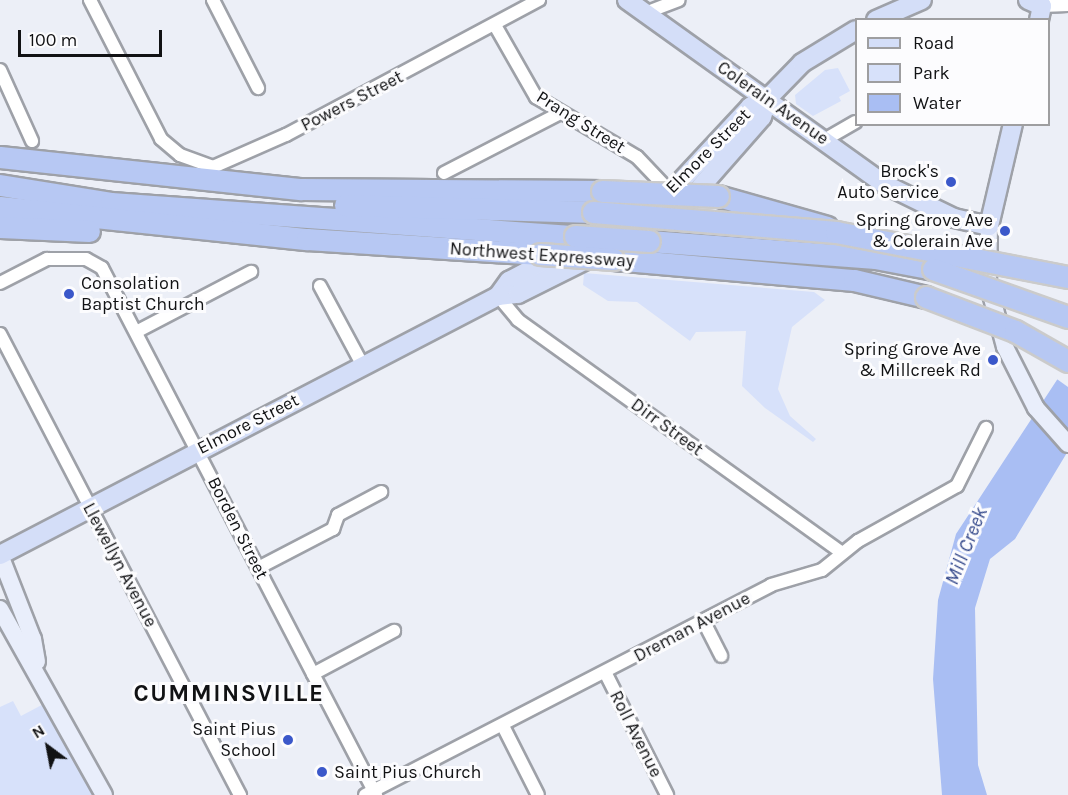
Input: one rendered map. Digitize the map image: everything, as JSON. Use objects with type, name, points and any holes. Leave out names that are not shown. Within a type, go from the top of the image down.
[{"type":"highway","points":[[0,157],[301,189],[602,191],[718,196],[906,251],[933,269]]},
{"type":"highway","name":"Northwest Expressway","points":[[0,185],[111,203],[876,258],[933,269],[1068,317]]},
{"type":"highway","points":[[388,189],[556,211]]},
{"type":"highway","points":[[212,210],[295,204],[593,212],[836,232],[1068,277]]},
{"type":"highway","name":"Northwest Expressway","points":[[0,207],[307,239],[613,259],[854,280],[926,297],[1016,331],[1068,362]]},
{"type":"highway","points":[[0,227],[307,239]]},
{"type":"main road","name":"Colerain Avenue","points":[[627,0],[910,199],[988,226]]},
{"type":"main road","points":[[881,18],[922,0]]},
{"type":"main road","name":"Elmore Street","points":[[0,555],[89,506],[362,364],[498,296],[508,281],[676,198],[750,107],[766,99],[802,63],[855,31]]},
{"type":"main road","points":[[1013,126],[988,226],[988,283],[1015,371],[1036,408],[1068,444]]},
{"type":"main road","points":[[0,555],[33,639],[38,669]]},
{"type":"main road","points":[[0,609],[38,669],[104,795]]},
{"type":"street","name":"Powers Street","points":[[90,0],[161,140],[193,161],[222,165],[496,27],[539,0]]},
{"type":"street","points":[[213,0],[258,88]]},
{"type":"street","points":[[645,13],[679,0]]},
{"type":"street","points":[[1038,6],[1068,5]]},
{"type":"street","name":"Prang Street","points":[[496,27],[532,92],[560,113],[637,158],[676,198]]},
{"type":"street","points":[[0,70],[32,141]]},
{"type":"street","points":[[444,172],[560,113]]},
{"type":"street","points":[[825,139],[855,123]]},
{"type":"street","name":"Borden Street","points":[[0,283],[47,259],[97,262],[136,332],[313,674],[372,794]]},
{"type":"street","points":[[136,332],[251,272]]},
{"type":"street","points":[[320,286],[362,364]]},
{"type":"street","name":"Dirr Street","points":[[498,296],[518,320],[841,552]]},
{"type":"street","name":"Llewellyn Avenue","points":[[0,334],[240,795]]},
{"type":"street","name":"Dreman Avenue","points":[[372,794],[771,585],[822,570],[841,552],[957,486],[986,428]]},
{"type":"street","points":[[258,568],[333,529],[338,515],[381,492]]},
{"type":"street","points":[[704,622],[722,656]]},
{"type":"street","points":[[313,674],[394,631]]},
{"type":"street","name":"Roll Avenue","points":[[604,672],[667,795]]},
{"type":"street","points":[[503,726],[538,795]]},
{"type":"green space","points":[[838,68],[850,91],[839,97],[841,101],[813,116],[796,104],[795,95],[825,70]]},
{"type":"green space","points":[[584,273],[814,292],[825,300],[792,327],[778,389],[790,416],[816,439],[813,442],[765,408],[742,386],[746,331],[696,332],[690,341],[637,302],[608,301],[583,285]]},
{"type":"green space","points":[[53,699],[104,795],[0,795],[0,707],[13,701],[21,716]]},
{"type":"water","name":"Mill Creek","points":[[1068,363],[1068,451],[1015,539],[990,559],[975,608],[978,765],[987,795],[942,795],[933,679],[938,600],[956,534]]},
{"type":"pier","points":[[1068,360],[1068,387],[1054,377]]},
{"type":"place","name":"Brock's Auto Service","points":[[951,182]]},
{"type":"place","name":"Spring Grove Ave & Colerain Ave","points":[[1005,231]]},
{"type":"place","name":"Consolation Baptist Church","points":[[69,294]]},
{"type":"place","name":"Spring Grove Ave & Millcreek Rd","points":[[993,360]]},
{"type":"place","name":"Saint Pius School","points":[[288,740]]},
{"type":"place","name":"Saint Pius Church","points":[[322,772]]},
{"type":"district","name":"CUMMINSVILLE","points":[[229,694]]}]
